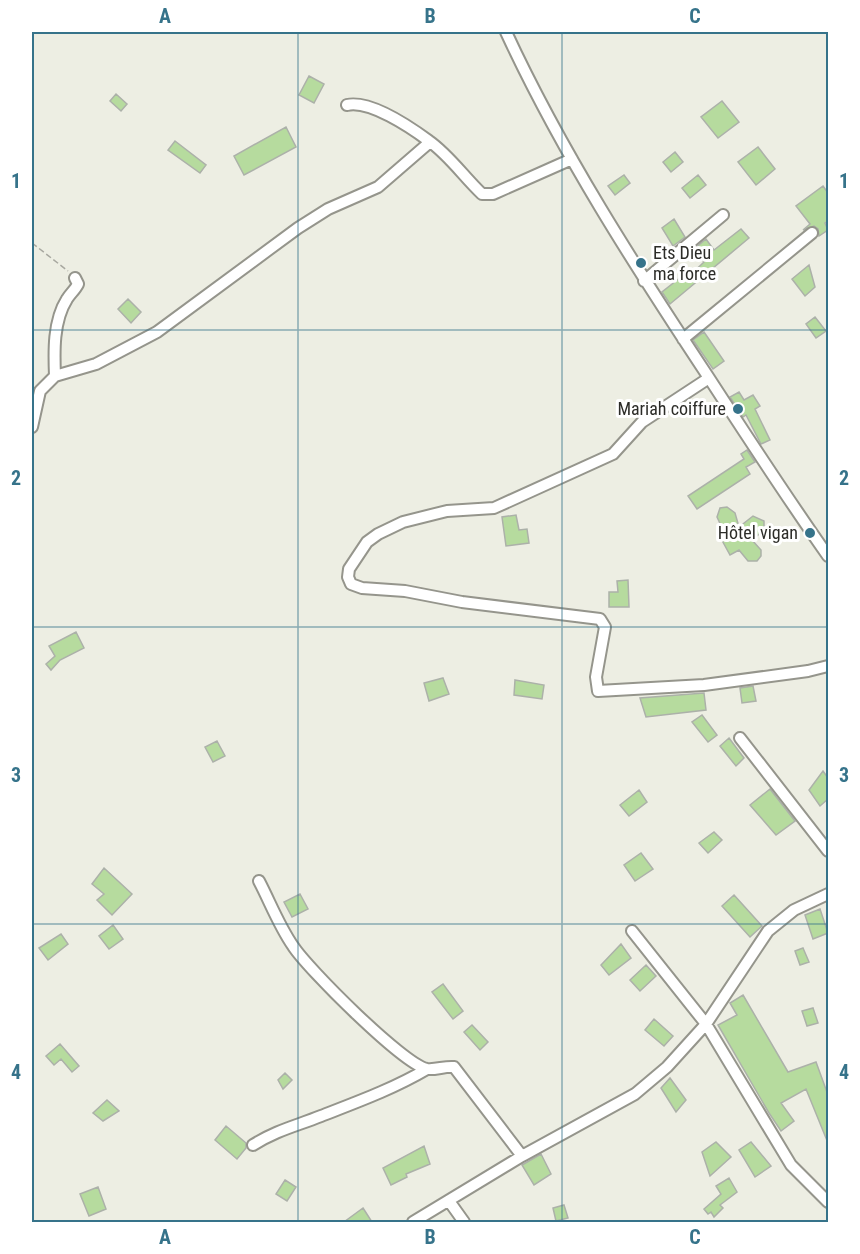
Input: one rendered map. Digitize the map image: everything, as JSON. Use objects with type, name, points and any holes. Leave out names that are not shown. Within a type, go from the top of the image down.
[{"type":"street","points":[[506,32],[572,159],[644,280],[828,556]]},
{"type":"street","points":[[347,105],[358,103],[370,106],[430,142],[482,194],[494,194],[572,159]]},
{"type":"street","points":[[32,427],[40,391],[55,376],[96,364],[157,332],[298,228],[328,210],[378,187],[430,142]]},
{"type":"street","points":[[644,280],[723,215]]},
{"type":"street","points":[[683,339],[812,232]]},
{"type":"street","points":[[55,376],[54,352],[58,326],[67,298],[78,284],[75,278]]},
{"type":"street","points":[[709,378],[642,422],[613,454],[494,508],[447,511],[403,522],[378,534],[367,542],[359,553],[349,569],[348,577],[351,584],[362,588],[405,591],[462,602],[600,619],[605,627],[596,677],[598,691],[714,684],[828,666]]},
{"type":"street","points":[[741,738],[828,851]]},
{"type":"street","points":[[259,880],[286,934],[302,958],[382,1036],[408,1058],[426,1069]]},
{"type":"street","points":[[413,1222],[522,1156],[635,1094],[667,1067],[706,1024],[768,931],[794,910],[828,894]]},
{"type":"street","points":[[632,931],[706,1024],[786,1158],[804,1180],[828,1202]]},
{"type":"street","points":[[254,1145],[281,1129],[318,1118],[376,1094],[426,1069],[454,1067],[522,1156]]},
{"type":"street","points":[[449,1201],[464,1222]]},
{"type":"path","points":[[32,243],[75,278]]},
{"type":"building","points":[[309,76],[324,84],[314,103],[299,95]]},
{"type":"building","points":[[116,94],[127,104],[121,111],[110,101]]},
{"type":"building","points":[[722,101],[739,122],[718,138],[701,117]]},
{"type":"building","points":[[286,127],[296,147],[244,175],[234,156]]},
{"type":"building","points":[[175,141],[206,165],[200,173],[168,150]]},
{"type":"building","points":[[758,147],[775,169],[756,185],[738,162]]},
{"type":"building","points":[[675,152],[683,162],[671,172],[663,162]]},
{"type":"building","points":[[624,175],[630,183],[615,195],[608,186]]},
{"type":"building","points":[[698,175],[706,185],[690,198],[682,188]]},
{"type":"building","points":[[823,186],[828,193],[828,221],[825,223],[828,230],[819,236],[818,229],[814,226],[803,230],[810,224],[796,206]]},
{"type":"building","points":[[674,219],[685,237],[673,246],[662,228]]},
{"type":"building","points":[[741,229],[749,238],[670,304],[662,292],[681,277],[684,281],[704,262],[694,249],[706,239],[714,250]]},
{"type":"building","points":[[809,265],[815,287],[805,296],[792,279]]},
{"type":"building","points":[[128,299],[141,312],[131,323],[118,309]]},
{"type":"building","points":[[815,317],[826,331],[816,338],[806,324]]},
{"type":"building","points":[[704,332],[724,361],[713,369],[693,340]]},
{"type":"building","points":[[739,392],[744,400],[753,395],[760,406],[755,409],[770,440],[761,444],[746,415],[743,417],[730,397]]},
{"type":"building","points":[[747,450],[755,462],[746,467],[750,474],[697,509],[688,496],[744,459],[741,454]]},
{"type":"building","points":[[727,507],[735,513],[739,527],[753,516],[764,521],[764,530],[752,540],[761,550],[761,556],[757,561],[748,561],[739,550],[730,555],[718,533],[723,530],[717,517],[720,508]]},
{"type":"building","points":[[516,515],[519,530],[527,529],[529,543],[506,546],[502,517]]},
{"type":"building","points":[[628,580],[629,607],[609,607],[609,592],[618,592],[617,581]]},
{"type":"building","points":[[76,632],[84,648],[60,660],[51,670],[46,664],[55,656],[49,646]]},
{"type":"building","points":[[443,678],[449,694],[429,701],[424,683]]},
{"type":"building","points":[[515,680],[544,685],[542,699],[514,695]]},
{"type":"building","points":[[753,686],[756,701],[742,703],[740,688]]},
{"type":"building","points":[[704,693],[706,710],[646,717],[640,698]]},
{"type":"building","points":[[702,715],[717,735],[708,742],[692,722]]},
{"type":"building","points":[[729,738],[744,758],[736,766],[720,746]]},
{"type":"building","points":[[217,741],[225,756],[213,762],[205,747]]},
{"type":"building","points":[[823,771],[828,778],[828,799],[820,806],[809,790]]},
{"type":"building","points":[[770,789],[795,821],[776,835],[750,805]]},
{"type":"building","points":[[639,790],[647,802],[629,816],[620,805]]},
{"type":"building","points":[[714,832],[722,840],[708,853],[699,843]]},
{"type":"building","points":[[641,853],[653,869],[635,881],[624,865]]},
{"type":"building","points":[[104,868],[132,894],[112,915],[97,900],[104,894],[92,884]]},
{"type":"building","points":[[300,894],[308,909],[292,917],[284,902]]},
{"type":"building","points":[[734,895],[762,926],[750,937],[722,906]]},
{"type":"building","points":[[820,909],[828,933],[813,939],[805,915]]},
{"type":"building","points":[[113,925],[123,939],[109,949],[99,936]]},
{"type":"building","points":[[61,934],[68,944],[48,960],[39,948]]},
{"type":"building","points":[[621,944],[631,958],[609,975],[601,965]]},
{"type":"building","points":[[803,948],[809,962],[800,965],[795,951]]},
{"type":"building","points":[[646,965],[656,976],[640,991],[630,980]]},
{"type":"building","points":[[443,984],[463,1011],[453,1019],[432,992]]},
{"type":"building","points":[[743,995],[788,1072],[816,1062],[828,1095],[828,1143],[806,1089],[781,1103],[794,1121],[781,1131],[718,1025],[737,1015],[730,1003]]},
{"type":"building","points":[[813,1008],[818,1023],[807,1026],[802,1011]]},
{"type":"building","points":[[654,1019],[673,1036],[664,1046],[645,1030]]},
{"type":"building","points":[[472,1025],[488,1042],[480,1050],[464,1032]]},
{"type":"building","points":[[60,1044],[79,1066],[72,1072],[61,1059],[54,1065],[46,1056]]},
{"type":"building","points":[[285,1073],[292,1080],[283,1089],[278,1080]]},
{"type":"building","points":[[670,1078],[686,1100],[676,1112],[661,1088]]},
{"type":"building","points":[[107,1100],[119,1111],[103,1121],[93,1113]]},
{"type":"building","points":[[226,1126],[246,1143],[246,1148],[237,1159],[215,1140]]},
{"type":"building","points":[[716,1142],[731,1157],[710,1176],[702,1152]]},
{"type":"building","points":[[751,1142],[771,1166],[755,1177],[739,1150]]},
{"type":"building","points":[[424,1146],[430,1164],[406,1174],[407,1177],[391,1185],[383,1168]]},
{"type":"building","points":[[541,1154],[551,1174],[534,1185],[522,1165]]},
{"type":"building","points":[[729,1178],[737,1192],[720,1205],[723,1208],[714,1217],[711,1212],[708,1214],[704,1209],[721,1194],[716,1186]]},
{"type":"building","points":[[285,1180],[296,1187],[287,1201],[276,1194]]},
{"type":"building","points":[[98,1187],[106,1209],[89,1216],[80,1194]]},
{"type":"building","points":[[564,1205],[568,1218],[556,1221],[553,1208]]},
{"type":"building","points":[[363,1208],[372,1222],[344,1222]]},
{"type":"place","name":"Ets Dieu ma force","points":[[641,263]]},
{"type":"place","name":"Mariah coiffure","points":[[738,409]]},
{"type":"place","name":"Hôtel vigan","points":[[810,533]]}]
